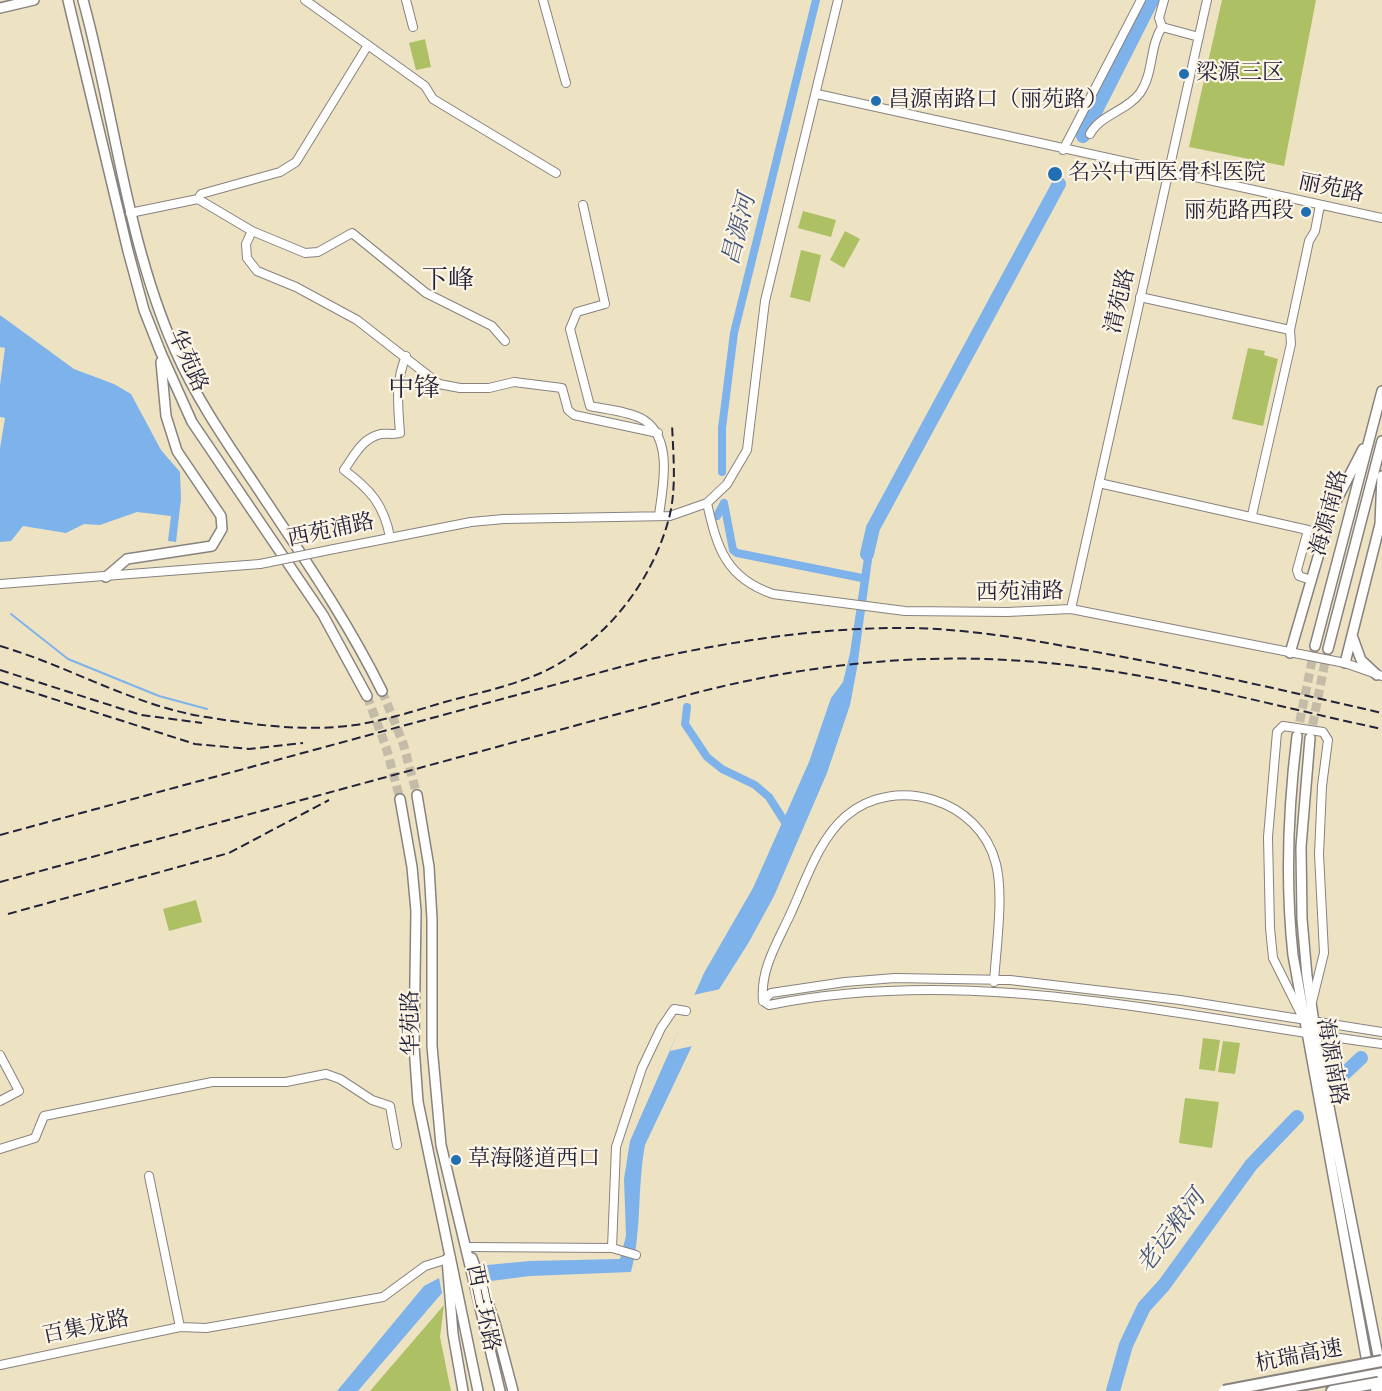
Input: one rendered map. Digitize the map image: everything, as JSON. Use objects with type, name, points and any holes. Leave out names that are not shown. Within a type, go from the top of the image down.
[{"type":"highway","points":[[1374,1384],[1382,1369]]},
{"type":"highway","name":"杭瑞高速","points":[[1224,1391],[1382,1369]]},
{"type":"highway","points":[[1332,1391],[1374,1384]]},
{"type":"highway","points":[[1267,1391],[1374,1384],[1382,1390]]},
{"type":"main road","points":[[0,8],[34,0]]},
{"type":"main road","name":"华苑路","points":[[68,0],[85,59],[128,251],[144,310],[161,353],[192,422],[323,615],[367,696]]},
{"type":"main road","name":"华苑路","points":[[83,0],[99,57],[130,213],[157,306],[176,352],[208,414],[338,609],[382,691]]},
{"type":"main road","points":[[106,577],[127,559],[212,546],[222,529],[221,516],[177,451],[169,429],[161,353]]},
{"type":"main road","name":"海源南路","points":[[1315,646],[1382,391]]},
{"type":"main road","points":[[1290,653],[1332,509],[1371,433]]},
{"type":"main road","name":"海源南路","points":[[1328,649],[1382,441]]},
{"type":"main road","points":[[1345,663],[1380,529],[1382,476]]},
{"type":"main road","points":[[1352,635],[1361,660],[1380,676]]},
{"type":"main road","name":"海源南路","points":[[1297,736],[1289,815],[1288,878],[1293,955],[1303,1019],[1311,1034],[1382,1369]]},
{"type":"main road","name":"海源南路","points":[[1310,738],[1302,816],[1301,883],[1313,1022],[1311,1034],[1374,1384]]},
{"type":"main road","name":"华苑路","points":[[417,795],[429,867],[432,919],[430,986],[435,1101],[450,1187],[467,1247]]},
{"type":"main road","name":"华苑路","points":[[400,799],[412,867],[416,911],[414,1046],[418,1102],[446,1232],[449,1258]]},
{"type":"main road","points":[[467,1247],[486,1293],[513,1391]]},
{"type":"main road","name":"西三环路","points":[[467,1247],[500,1391]]},
{"type":"main road","points":[[449,1258],[453,1334],[463,1391]]},
{"type":"main road","name":"西三环路","points":[[449,1258],[478,1391]]},
{"type":"street","points":[[305,0],[425,86],[433,99],[556,173]]},
{"type":"street","points":[[406,0],[413,27]]},
{"type":"street","points":[[543,0],[566,83]]},
{"type":"street","points":[[707,502],[735,475],[747,450],[765,301],[838,0]]},
{"type":"street","points":[[1063,150],[1141,0]]},
{"type":"street","points":[[1162,27],[1159,18],[1164,0]]},
{"type":"street","name":"清苑路","points":[[1071,609],[1207,0]]},
{"type":"street","points":[[1162,27],[1199,37]]},
{"type":"street","points":[[1090,134],[1096,124],[1116,114],[1140,93],[1148,75],[1154,39],[1162,27]]},
{"type":"street","points":[[198,199],[201,194],[280,172],[296,162],[368,45]]},
{"type":"street","name":"丽苑路","points":[[817,94],[1382,219]]},
{"type":"street","points":[[130,213],[198,199],[252,231],[305,253],[318,252],[352,233],[426,293],[492,326],[505,341]]},
{"type":"street","points":[[583,205],[605,304],[577,312],[570,329],[590,406],[643,419],[658,433],[663,457],[659,515]]},
{"type":"street","points":[[1252,515],[1291,344],[1290,330],[1309,241],[1315,231],[1320,205]]},
{"type":"street","points":[[252,231],[246,243],[247,258],[257,270],[296,287],[357,320],[440,384],[460,388],[489,388],[514,382],[562,388],[568,410],[574,415],[658,433]]},
{"type":"street","points":[[1140,297],[1290,330]]},
{"type":"street","points":[[390,537],[381,506],[366,486],[344,470],[361,445],[371,438],[383,433],[400,433],[397,391],[400,370],[406,356]]},
{"type":"street","points":[[1099,483],[1252,515],[1308,530],[1297,570],[1299,576],[1311,580]]},
{"type":"street","name":"西苑浦路","points":[[0,584],[260,564],[390,537],[504,519],[670,516],[707,502],[721,552],[742,579],[757,589],[773,594],[874,609],[1006,612],[1071,609],[1345,663],[1380,676]]},
{"type":"street","points":[[1303,1019],[1273,958],[1270,928],[1269,812],[1277,732],[1283,726],[1323,732],[1328,740],[1322,786],[1319,854],[1324,953],[1311,1006]]},
{"type":"street","points":[[994,991],[999,883],[996,863],[989,845],[979,830],[952,807],[929,798],[900,795],[881,798],[856,809],[831,833],[769,960],[762,986],[764,1001],[769,1005],[818,996],[894,989],[994,991],[1382,1044]]},
{"type":"street","points":[[764,1001],[771,993],[846,982],[937,977],[995,979],[1180,1000],[1382,1032]]},
{"type":"street","points":[[615,1250],[616,1147],[642,1068],[661,1028],[674,1009],[686,1011]]},
{"type":"street","points":[[0,1055],[19,1091],[0,1101]]},
{"type":"street","points":[[0,1149],[35,1138],[44,1116],[212,1082],[286,1082],[326,1074],[340,1079],[372,1100],[390,1106],[397,1145]]},
{"type":"street","points":[[149,1176],[180,1327]]},
{"type":"street","points":[[467,1247],[615,1250],[636,1255]]},
{"type":"street","name":"百集龙路","points":[[0,1365],[180,1327],[206,1329],[383,1297],[425,1266],[449,1258]]},
{"type":"green space","points":[[1222,0],[1316,0],[1284,166],[1189,147]]},
{"type":"green space","points":[[425,39],[431,67],[416,70],[409,43]]},
{"type":"green space","points":[[803,211],[836,220],[831,237],[798,228]]},
{"type":"green space","points":[[845,231],[860,239],[844,268],[830,260]]},
{"type":"green space","points":[[801,250],[821,255],[810,302],[790,297]]},
{"type":"green space","points":[[1248,348],[1265,351],[1264,355],[1278,359],[1263,426],[1232,419]]},
{"type":"green space","points":[[196,900],[202,922],[169,931],[163,909]]},
{"type":"green space","points":[[1203,1038],[1220,1040],[1215,1071],[1199,1069]]},
{"type":"green space","points":[[1223,1041],[1240,1043],[1235,1074],[1218,1072]]},
{"type":"green space","points":[[1185,1098],[1219,1102],[1212,1148],[1179,1143]]},
{"type":"green space","points":[[444,1305],[440,1337],[451,1391],[370,1391]]},
{"type":"water","points":[[0,315],[74,369],[114,384],[131,394],[161,450],[180,472],[181,499],[176,542],[168,541],[171,516],[137,512],[100,525],[84,524],[66,533],[23,526],[11,541],[0,542],[0,448],[5,418],[0,417],[0,385],[5,348],[0,347]]},
{"type":"water","points":[[867,537],[875,538],[850,705],[827,773],[774,896],[749,942],[718,991],[645,1145],[637,1241],[631,1272],[530,1276],[491,1281],[487,1265],[530,1261],[620,1259],[626,1236],[624,1179],[630,1141],[704,973],[753,888],[809,762],[831,698],[843,682],[850,653]]},
{"type":"water","points":[[439,1278],[442,1293],[358,1391],[337,1391],[424,1286]]},
{"type":"pier","points":[[721,989],[693,1046],[670,1051],[693,995]]},
{"type":"waterway","name":"昌源河","points":[[722,472],[722,428],[734,333],[816,0]]},
{"type":"waterway","points":[[1083,136],[1152,0]]},
{"type":"waterway","points":[[867,554],[873,528],[1059,184]]},
{"type":"waterway","name":"昌源河","points":[[724,503],[733,550],[737,553],[862,578]]},
{"type":"waterway","points":[[717,516],[724,503]]},
{"type":"waterway","points":[[11,614],[68,659],[159,696],[207,709]]},
{"type":"waterway","points":[[687,707],[685,724],[707,757],[722,769],[755,785],[769,797],[788,827]]},
{"type":"waterway","name":"老运粮河","points":[[1345,1073],[1361,1058]]},
{"type":"waterway","name":"老运粮河","points":[[1113,1391],[1126,1345],[1144,1307],[1164,1285],[1251,1165],[1297,1117]]},
{"type":"tunnel","points":[[1297,735],[1315,646]]},
{"type":"tunnel","points":[[1310,738],[1327,652]]},
{"type":"tunnel","points":[[382,691],[403,743],[417,795]]},
{"type":"tunnel","points":[[367,696],[386,747],[400,799]]},
{"type":"railway","points":[[0,646],[26,654],[127,695],[179,712],[280,727],[318,728],[367,723],[521,681],[565,660],[586,645],[605,628],[638,588],[651,565],[669,518],[674,470],[672,423]]},
{"type":"railway","points":[[0,835],[646,660],[744,641],[843,630],[935,629],[1009,637],[1176,667],[1382,713]]},
{"type":"railway","points":[[0,882],[699,692],[779,675],[860,663],[983,659],[1069,665],[1159,679],[1382,729]]},
{"type":"railway","points":[[0,670],[141,715],[202,723]]},
{"type":"railway","points":[[0,682],[195,744],[249,749],[303,743]]},
{"type":"railway","points":[[8,914],[229,853],[329,800]]},
{"type":"place","name":"梁源三区","points":[[1184,74]]},
{"type":"place","name":"昌源南路口（丽苑路）","points":[[876,101]]},
{"type":"place","name":"名兴中西医骨科医院","points":[[1055,174]]},
{"type":"place","name":"丽苑路西段","points":[[1306,212]]},
{"type":"place","name":"草海隧道西口","points":[[456,1160]]},
{"type":"district","name":"下峰","points":[[448,282]]},
{"type":"district","name":"中锋","points":[[414,390]]}]
